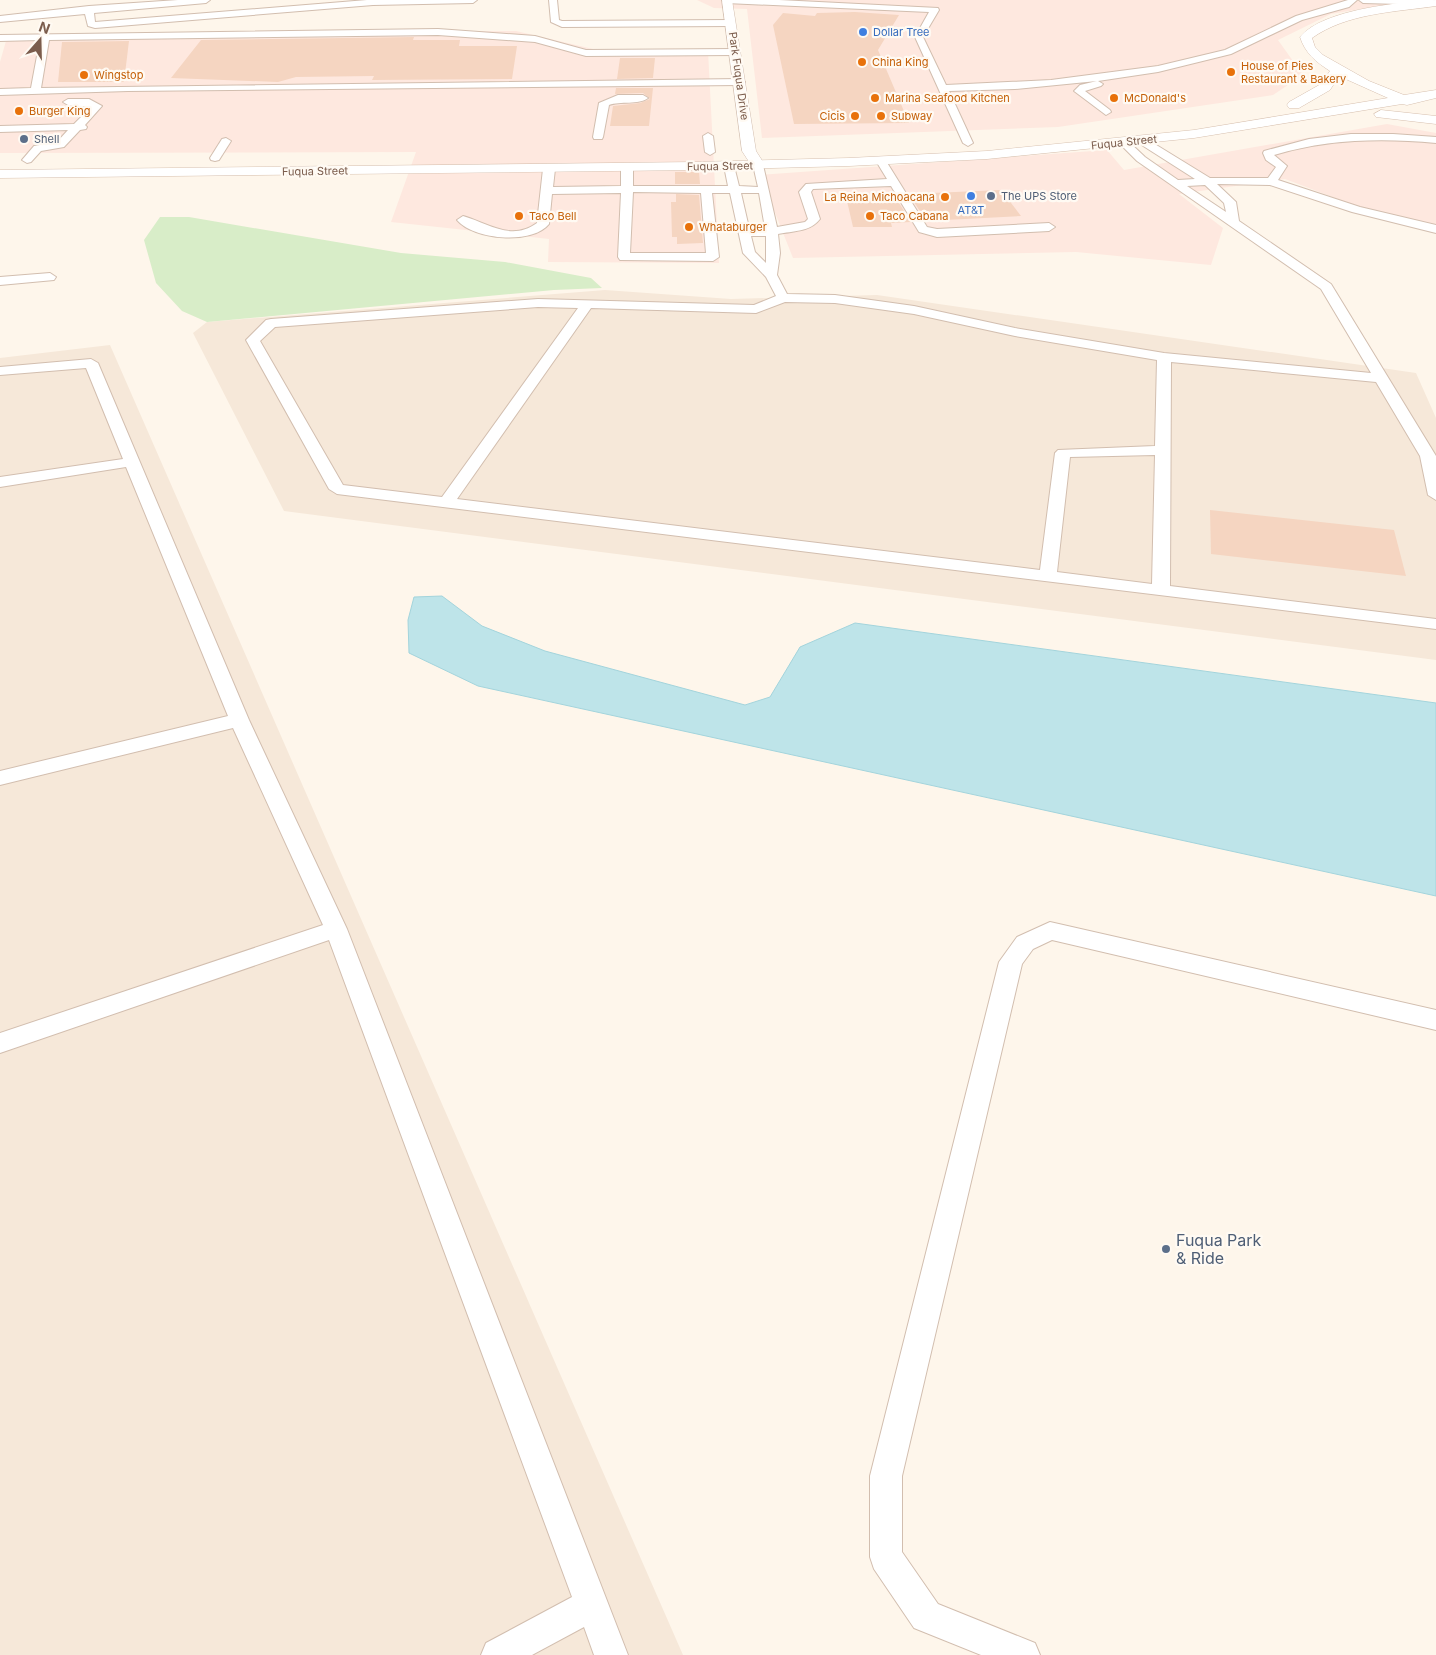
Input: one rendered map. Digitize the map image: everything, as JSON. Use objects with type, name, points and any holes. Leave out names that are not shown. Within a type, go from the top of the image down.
[{"type":"main road","name":"Park Fuqua Drive","points":[[727,0],[749,151],[758,165]]},
{"type":"main road","points":[[1434,3],[1335,20],[1321,26],[1306,37],[1310,50],[1337,70],[1436,113]]},
{"type":"main road","points":[[1294,105],[1326,87],[1337,70]]},
{"type":"main road","name":"Fuqua Street","points":[[878,146],[968,143],[1108,132],[1294,105],[1404,86]]},
{"type":"main road","name":"Fuqua Street","points":[[0,174],[627,168],[881,161],[987,155],[1194,134],[1436,94]]},
{"type":"main road","points":[[1317,114],[1385,114],[1436,120]]},
{"type":"main road","points":[[1108,132],[1141,140]]},
{"type":"main road","points":[[1108,132],[1123,142]]},
{"type":"main road","points":[[968,143],[987,155]]},
{"type":"main road","name":"Fuqua Street","points":[[705,152],[819,149]]},
{"type":"main road","points":[[729,166],[749,151]]},
{"type":"main road","name":"Fuqua Street","points":[[0,160],[383,156]]},
{"type":"main road","points":[[209,172],[215,158]]},
{"type":"lane","points":[[0,19],[89,9],[206,0]]},
{"type":"lane","points":[[89,9],[90,24],[95,25],[373,1],[472,0]]},
{"type":"lane","points":[[553,0],[555,22],[562,24],[731,23]]},
{"type":"lane","points":[[727,0],[938,7],[919,37],[968,143]]},
{"type":"lane","points":[[1363,0],[1434,3]]},
{"type":"lane","points":[[943,88],[1052,84],[1162,69],[1231,51],[1258,41],[1297,19],[1352,1],[1383,11]]},
{"type":"lane","points":[[0,38],[438,32],[535,39],[586,53],[735,52]]},
{"type":"lane","points":[[36,90],[45,37]]},
{"type":"lane","points":[[0,92],[36,90],[740,82]]},
{"type":"lane","points":[[1106,112],[1079,91],[1093,85],[1138,83]]},
{"type":"lane","points":[[598,137],[604,103],[618,98],[652,98]]},
{"type":"lane","points":[[27,160],[38,148],[60,145],[97,106],[89,102],[58,102]]},
{"type":"lane","points":[[0,129],[95,127]]},
{"type":"lane","points":[[1271,182],[1282,166],[1270,158],[1268,153],[1283,148],[1334,139],[1376,135],[1436,140]]},
{"type":"lane","points":[[705,152],[708,136]]},
{"type":"lane","points":[[1141,140],[1207,181],[1230,202],[1234,224]]},
{"type":"lane","points":[[215,158],[226,141]]},
{"type":"lane","points":[[1123,142],[1141,159],[1326,287],[1379,378],[1428,456],[1436,496]]},
{"type":"lane","points":[[881,161],[923,229],[936,233],[1049,227]]},
{"type":"lane","name":"Park Fuqua Drive","points":[[758,165],[774,253],[771,275]]},
{"type":"lane","points":[[729,166],[749,254],[771,275],[783,298]]},
{"type":"lane","points":[[627,168],[624,257],[713,257],[706,190]]},
{"type":"lane","points":[[463,220],[472,227],[481,229],[525,234],[534,231],[543,224],[549,169]]},
{"type":"lane","points":[[1176,183],[1207,181],[1271,182],[1356,210],[1436,229]]},
{"type":"lane","points":[[744,232],[770,232],[809,225],[814,219],[805,192],[810,186],[894,182]]},
{"type":"lane","points":[[546,191],[627,189],[764,190]]},
{"type":"lane","points":[[0,281],[50,277]]},
{"type":"lane","points":[[1379,378],[1164,357],[1015,332],[904,309],[835,299],[783,298],[756,309],[538,303],[271,324],[253,340],[337,489],[1436,624]]},
{"type":"lane","points":[[448,502],[587,305]]},
{"type":"lane","points":[[1161,590],[1164,357]]},
{"type":"lane","points":[[0,371],[91,363],[239,720],[336,929],[611,1655]]},
{"type":"lane","points":[[1048,576],[1062,453],[1163,450]]},
{"type":"lane","points":[[0,482],[131,462]]},
{"type":"lane","points":[[0,778],[239,720]]},
{"type":"lane","points":[[0,1043],[336,929]]},
{"type":"lane","points":[[1023,1655],[926,1616],[886,1557],[886,1476],[1011,962],[1026,942],[1050,931],[1436,1020]]},
{"type":"lane","points":[[498,1655],[591,1605]]},
{"type":"shaded area","points":[[697,0],[1414,0],[1331,14],[1278,40],[1303,75],[1273,95],[1058,127],[762,138],[747,9],[714,8]]},
{"type":"shaded area","points":[[516,31],[593,49],[708,51],[719,263],[548,262],[549,239],[391,222],[416,152],[0,153],[0,62],[8,34]]},
{"type":"shaded area","points":[[1387,124],[1436,133],[1436,225],[1364,209],[1285,179],[1179,194],[1223,228],[1211,265],[1076,252],[793,258],[760,175],[1107,150],[1124,170]]},
{"type":"shaded area","points":[[605,290],[731,299],[877,295],[1416,373],[1436,418],[1436,660],[284,511],[193,333],[207,322]]},
{"type":"shaded area","points":[[110,345],[683,1655],[0,1655],[0,358]]},
{"type":"green space","points":[[160,217],[189,217],[401,253],[505,262],[591,278],[602,288],[554,290],[207,322],[182,311],[156,283],[144,240]]},
{"type":"water","points":[[442,596],[482,626],[545,651],[745,705],[770,697],[800,647],[855,623],[1436,703],[1436,896],[478,686],[409,653],[408,620],[414,597]]},
{"type":"building","points":[[855,12],[899,15],[878,50],[909,123],[794,124],[773,25],[783,13],[815,16],[817,13]]},
{"type":"building","points":[[414,37],[413,40],[460,40],[459,46],[517,46],[512,79],[372,80],[374,76],[296,77],[278,82],[171,78],[201,40]]},
{"type":"building","points":[[129,41],[124,82],[58,82],[62,42]]},
{"type":"building","points":[[620,58],[655,58],[653,78],[617,79]]},
{"type":"building","points":[[616,88],[653,88],[649,126],[610,126],[613,106],[640,103],[650,99],[643,93],[615,94]]},
{"type":"building","points":[[675,172],[699,172],[700,184],[675,184]]},
{"type":"building","points":[[1001,190],[1021,216],[926,221],[909,194]]},
{"type":"building","name":"Whataburger","points":[[676,194],[699,195],[703,243],[677,244],[677,237],[672,237],[671,202],[676,202]]},
{"type":"building","name":"Taco Cabana","points":[[894,195],[911,222],[891,223],[892,227],[853,227],[847,201]]},
{"type":"building","points":[[1210,510],[1394,530],[1406,576],[1211,554]]},
{"type":"place","name":"Dollar Tree","points":[[863,32]]},
{"type":"place","name":"China King","points":[[862,62]]},
{"type":"place","name":"House of Pies Restaurant & Bakery","points":[[1231,72]]},
{"type":"place","name":"Wingstop","points":[[84,75]]},
{"type":"place","name":"Marina Seafood Kitchen","points":[[875,98]]},
{"type":"place","name":"McDonald's","points":[[1114,98]]},
{"type":"place","name":"Burger King","points":[[19,111]]},
{"type":"place","name":"Cicis","points":[[855,116]]},
{"type":"place","name":"Subway","points":[[881,116]]},
{"type":"place","name":"Shell","points":[[24,139]]},
{"type":"place","name":"AT&T","points":[[971,196]]},
{"type":"place","name":"The UPS Store","points":[[991,196]]},
{"type":"place","name":"La Reina Michoacana","points":[[945,197]]},
{"type":"place","name":"Taco Bell","points":[[519,216]]},
{"type":"place","name":"Taco Cabana","points":[[870,216]]},
{"type":"place","name":"Whataburger","points":[[689,227]]},
{"type":"place","name":"Fuqua Park & Ride","points":[[1166,1249]]}]
